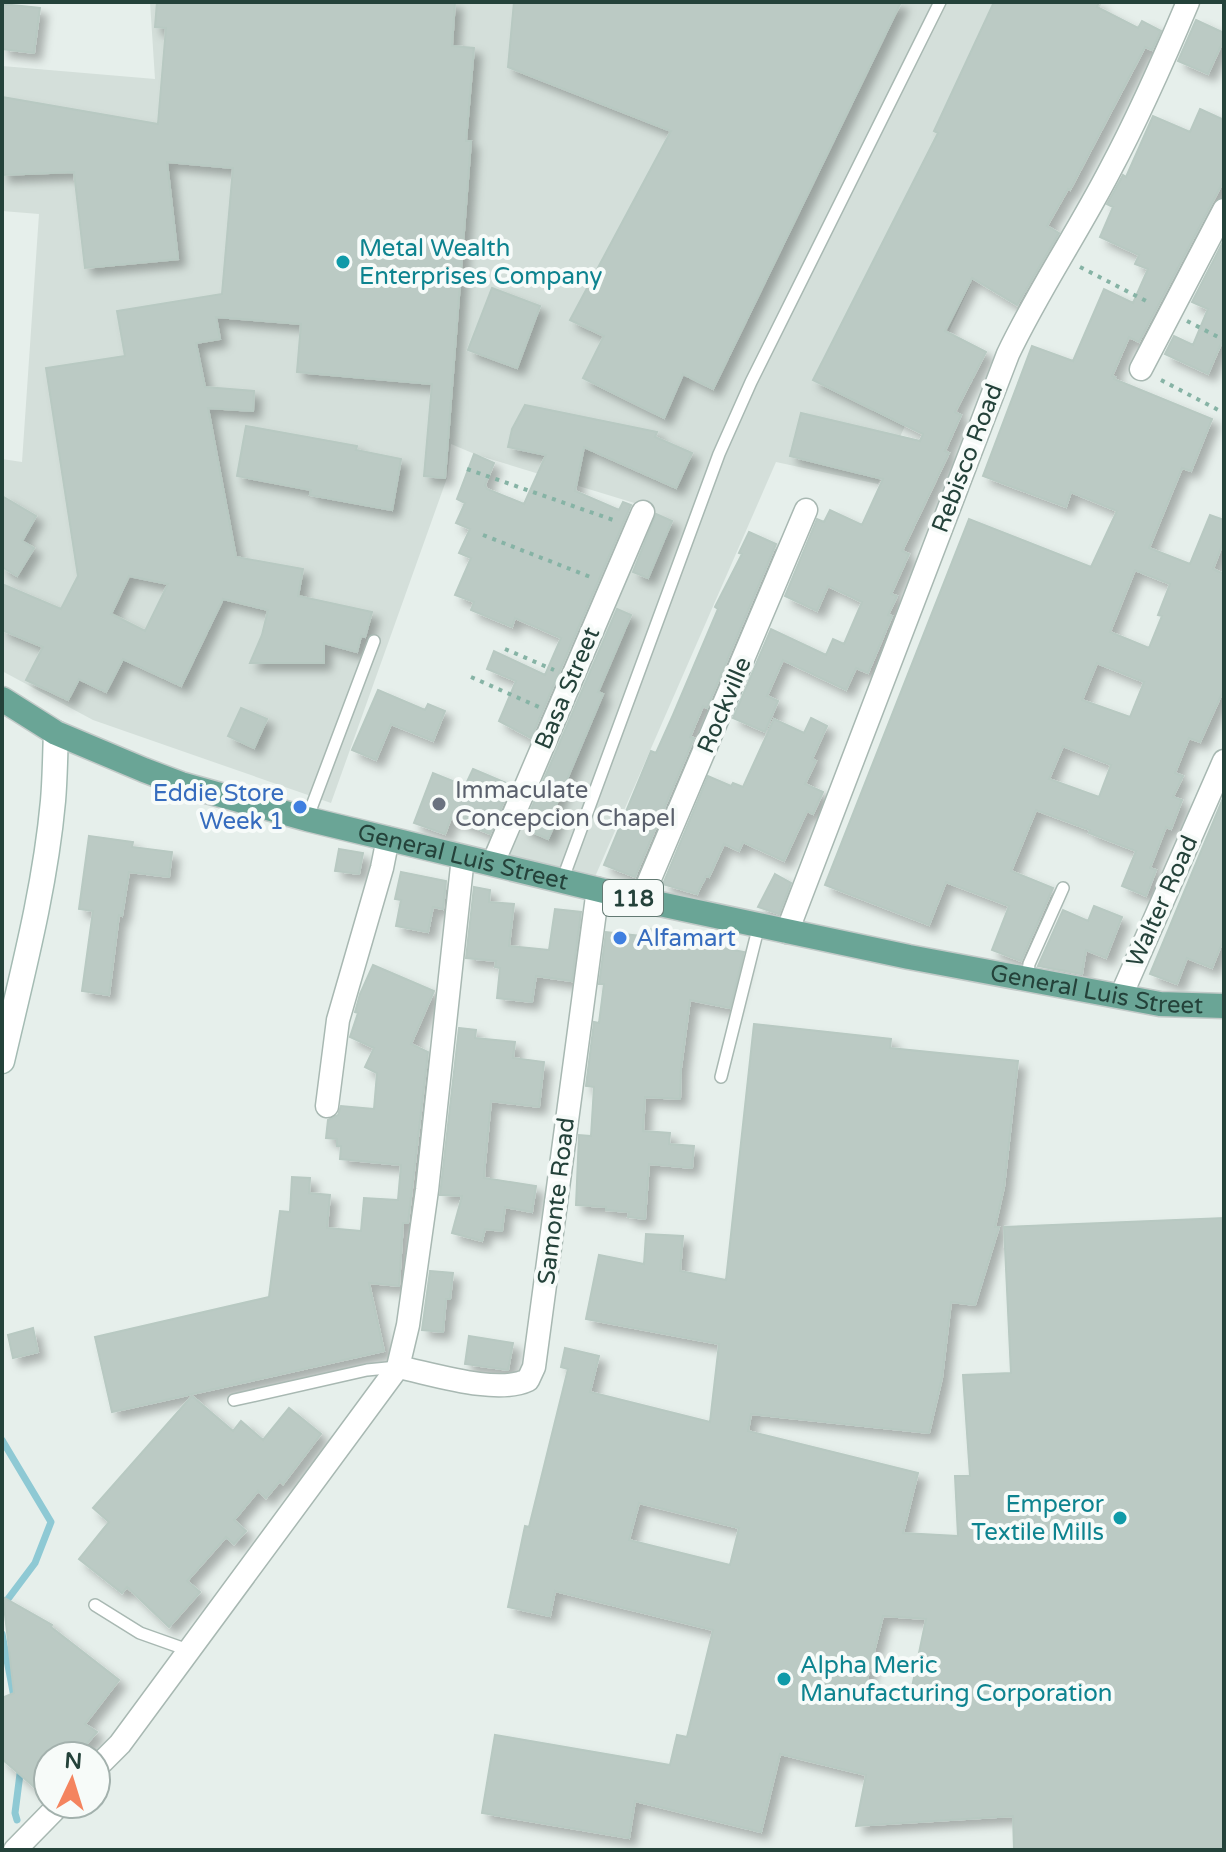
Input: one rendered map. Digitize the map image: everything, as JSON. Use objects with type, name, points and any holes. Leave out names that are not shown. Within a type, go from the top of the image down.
[{"type":"main road","name":"General Luis Street","points":[[2,699],[56,733],[181,784],[307,819],[787,932],[1160,1004],[1224,1006]]},
{"type":"main road","points":[[2,1061],[45,863],[54,800],[56,733]]},
{"type":"street","name":"Rebisco Road","points":[[787,932],[995,385],[1023,323],[1131,130],[1188,2]]},
{"type":"street","points":[[1141,369],[1224,210]]},
{"type":"street","name":"Rockville","points":[[641,900],[806,510]]},
{"type":"street","name":"Basa Street","points":[[493,863],[639,520]]},
{"type":"street","name":"Walter Road","points":[[1121,996],[1224,761]]},
{"type":"street","points":[[327,1106],[338,1020],[388,838]]},
{"type":"street","points":[[112,1752],[398,1367],[408,1325],[427,1190],[463,857]]},
{"type":"street","name":"Samonte Road","points":[[398,1367],[497,1386],[515,1386],[528,1380],[534,1367],[598,889]]},
{"type":"street","points":[[15,1850],[44,1820]]},
{"type":"lane","points":[[562,881],[719,454],[751,382],[940,2]]},
{"type":"lane","points":[[307,819],[374,641]]},
{"type":"lane","points":[[1027,978],[1029,964],[1063,888]]},
{"type":"lane","points":[[721,1077],[759,925]]},
{"type":"lane","points":[[234,1400],[367,1370],[398,1367]]},
{"type":"lane","points":[[95,1605],[140,1633],[188,1650]]},
{"type":"path","points":[[1062,258],[1224,340]]},
{"type":"path","points":[[1141,369],[1224,413]]},
{"type":"path","points":[[467,469],[639,520]]},
{"type":"path","points":[[483,535],[611,585]]},
{"type":"path","points":[[505,649],[572,678]]},
{"type":"path","points":[[471,677],[556,714]]},
{"type":"shaded area","points":[[150,2],[1102,2],[878,484],[776,462],[594,879],[504,858],[654,509],[477,455],[451,444],[447,478],[331,803],[93,720],[2,671],[2,459],[22,462],[39,214],[2,211],[2,66],[155,79]]},
{"type":"building","points":[[157,2],[455,2],[452,46],[474,48],[466,141],[471,141],[445,478],[424,476],[432,384],[297,372],[301,324],[216,317],[220,339],[196,343],[205,387],[254,391],[253,411],[208,408],[236,557],[303,569],[298,596],[372,612],[365,637],[361,636],[357,652],[324,643],[324,663],[250,663],[268,610],[223,599],[181,686],[123,659],[106,692],[79,679],[68,700],[26,680],[43,647],[2,630],[2,584],[61,609],[78,576],[46,368],[125,356],[117,311],[222,294],[233,168],[167,162],[178,259],[85,268],[74,172],[2,175],[2,97],[158,124],[166,28],[155,27]],"holes":[[[129,576],[168,584],[145,631],[111,614]]]},
{"type":"building","points":[[514,2],[901,2],[713,389],[683,374],[664,418],[583,378],[604,336],[570,320],[671,131],[508,67]]},
{"type":"building","points":[[994,2],[1099,2],[1097,7],[1138,28],[1142,21],[1161,31],[1152,50],[1145,47],[1070,190],[1047,226],[1059,233],[1017,305],[972,278],[945,331],[986,352],[955,412],[961,415],[945,451],[949,453],[902,551],[909,554],[891,594],[897,596],[888,615],[892,616],[868,673],[856,668],[846,690],[783,660],[767,696],[778,701],[765,732],[733,718],[771,629],[826,655],[833,639],[844,644],[862,602],[828,586],[817,611],[785,596],[817,519],[824,522],[830,510],[862,525],[883,479],[790,456],[801,413],[920,441],[923,434],[813,380],[938,133],[934,131]]},
{"type":"building","points":[[2,4],[40,8],[34,53],[2,49]]},
{"type":"building","points":[[1196,20],[1224,33],[1208,74],[1178,61]]},
{"type":"building","points":[[1200,109],[1224,120],[1224,180],[1139,342],[1129,337],[1112,376],[1212,419],[1191,471],[1182,468],[1149,548],[1190,564],[1210,515],[1224,520],[1224,540],[1213,569],[1224,574],[1224,689],[1200,742],[1189,738],[1175,773],[1183,776],[1173,797],[1182,800],[1171,829],[1166,827],[1150,868],[1156,870],[1146,896],[1122,886],[1136,851],[1036,810],[1011,871],[1053,888],[1021,961],[992,950],[1009,906],[946,882],[929,925],[825,885],[969,519],[1091,567],[1117,511],[1071,492],[1066,507],[983,476],[1032,346],[1073,361],[1104,289],[1133,303],[1148,269],[1135,264],[1139,255],[1100,237],[1113,207],[1107,204],[1123,175],[1126,177],[1153,116],[1190,132]],"holes":[[[1135,570],[1170,584],[1149,648],[1110,632]],[[1097,663],[1144,682],[1130,717],[1082,700]],[[1063,746],[1111,765],[1099,797],[1049,779]]]},
{"type":"building","points":[[1224,240],[1224,337],[1208,374],[1165,354],[1174,336],[1193,345],[1208,309],[1192,302]]},
{"type":"building","points":[[492,288],[540,306],[517,368],[468,350]]},
{"type":"building","points":[[525,405],[657,432],[655,437],[692,453],[676,488],[584,447],[575,491],[619,510],[623,502],[631,505],[531,738],[499,721],[516,681],[487,669],[494,651],[545,675],[561,638],[515,618],[512,627],[471,610],[474,602],[455,595],[471,558],[459,553],[470,529],[456,523],[465,503],[457,499],[474,454],[494,463],[485,485],[487,489],[524,504],[546,455],[508,447],[512,429]]},
{"type":"building","points":[[246,426],[357,446],[356,450],[401,459],[392,510],[310,495],[311,490],[237,476]]},
{"type":"building","points":[[2,496],[36,516],[22,541],[34,548],[17,576],[2,567]]},
{"type":"building","points":[[656,514],[672,521],[648,578],[633,572]]},
{"type":"building","points":[[749,532],[776,544],[707,708],[703,706],[690,737],[694,738],[635,877],[604,865],[651,751],[656,753],[673,715],[718,609],[715,607],[742,554],[739,553]]},
{"type":"building","points":[[617,609],[631,615],[598,692],[603,694],[554,810],[560,812],[548,839],[523,828]]},
{"type":"building","points":[[378,690],[425,710],[428,704],[445,711],[433,741],[391,724],[376,760],[352,750]]},
{"type":"building","points":[[241,708],[267,719],[254,748],[228,736]]},
{"type":"building","points":[[811,718],[827,726],[805,784],[823,792],[813,814],[807,811],[784,861],[743,842],[739,851],[724,844],[709,877],[706,876],[697,894],[663,884],[708,776],[731,786],[733,783],[743,787],[774,719],[804,733]]},
{"type":"building","points":[[473,769],[511,785],[490,834],[451,818],[445,834],[414,823],[433,773],[465,786]]},
{"type":"building","points":[[1224,796],[1224,938],[1212,968],[1187,958],[1177,984],[1150,974]]},
{"type":"building","points":[[89,836],[133,842],[132,847],[172,852],[169,877],[129,872],[122,916],[119,915],[109,995],[82,991],[93,911],[79,909]]},
{"type":"building","points":[[339,849],[363,853],[359,874],[335,871]]},
{"type":"building","points":[[401,872],[446,881],[443,909],[433,907],[428,932],[396,926],[401,900],[395,899]]},
{"type":"building","points":[[775,874],[791,883],[779,914],[758,907]]},
{"type":"building","points":[[474,887],[490,890],[489,902],[514,904],[509,946],[549,950],[555,909],[581,912],[572,981],[536,976],[532,1002],[497,998],[500,968],[495,967],[496,961],[466,958]]},
{"type":"building","points":[[1094,906],[1122,917],[1106,958],[1086,950],[1082,974],[1038,966],[1063,910],[1088,921]]},
{"type":"building","points":[[643,928],[719,942],[718,947],[744,952],[730,1008],[690,1000],[680,1099],[645,1097],[643,1131],[670,1133],[669,1144],[694,1146],[692,1168],[649,1164],[645,1219],[628,1217],[629,1212],[606,1210],[606,1207],[576,1205],[579,1135],[591,1136],[594,1087],[586,1086],[594,1022],[599,1023],[604,984],[599,984],[606,932],[642,936]]},
{"type":"building","points":[[373,965],[434,991],[411,1044],[428,1052],[408,1223],[403,1223],[399,1286],[369,1283],[384,1351],[112,1412],[95,1337],[269,1297],[280,1211],[290,1212],[292,1177],[310,1178],[309,1193],[330,1195],[327,1228],[361,1231],[364,1198],[398,1200],[401,1165],[340,1159],[341,1146],[337,1146],[337,1139],[326,1138],[328,1120],[338,1115],[341,1106],[374,1109],[377,1073],[365,1067],[374,1048],[350,1037],[360,994]]},
{"type":"building","points":[[754,1024],[891,1039],[890,1048],[1018,1061],[1004,1187],[995,1227],[999,1227],[975,1305],[951,1302],[942,1378],[929,1433],[751,1414],[748,1431],[918,1473],[903,1533],[958,1536],[955,1476],[970,1476],[963,1375],[1011,1373],[1004,1227],[1224,1218],[1224,1850],[1014,1850],[1013,1816],[856,1826],[866,1775],[780,1754],[761,1832],[635,1801],[629,1838],[482,1813],[495,1735],[670,1765],[677,1735],[687,1737],[713,1630],[555,1591],[550,1616],[508,1607],[525,1526],[529,1527],[568,1369],[561,1367],[565,1348],[599,1356],[590,1392],[710,1422],[719,1344],[586,1319],[599,1255],[644,1264],[646,1234],[683,1236],[680,1271],[726,1280]],"holes":[[[639,1503],[739,1528],[730,1565],[629,1540]],[[883,1616],[926,1619],[911,1692],[863,1696]]]},
{"type":"building","points":[[459,1028],[476,1030],[475,1038],[515,1042],[513,1058],[544,1062],[539,1107],[491,1101],[485,1164],[484,1178],[536,1186],[532,1212],[505,1207],[502,1231],[485,1229],[482,1241],[452,1233],[462,1196],[440,1195]]},
{"type":"building","points":[[430,1271],[453,1273],[450,1299],[446,1299],[443,1332],[422,1330]]},
{"type":"building","points":[[33,1328],[38,1352],[13,1358],[8,1335]]},
{"type":"building","points":[[469,1336],[513,1343],[508,1370],[465,1364]]},
{"type":"building","points":[[192,1396],[233,1431],[241,1421],[263,1440],[289,1408],[321,1434],[283,1484],[280,1481],[266,1498],[258,1491],[234,1520],[246,1531],[234,1544],[226,1537],[187,1581],[200,1592],[169,1627],[127,1587],[122,1593],[79,1559],[109,1522],[93,1508]]},
{"type":"building","points":[[3,1597],[52,1625],[119,1680],[85,1724],[97,1732],[90,1740],[32,1740],[32,1785],[2,1759],[2,1698],[14,1693]]},
{"type":"waterway","points":[[2,1440],[51,1522],[35,1563],[2,1607]]},
{"type":"waterway","points":[[2,1634],[15,1702]]},
{"type":"waterway","points":[[17,1820],[15,1813],[21,1766]]},
{"type":"place","name":"Metal Wealth Enterprises Company","points":[[343,262]]},
{"type":"place","name":"Immaculate Concepcion Chapel","points":[[439,804]]},
{"type":"place","name":"Eddie Store Week 1","points":[[300,807]]},
{"type":"place","name":"Alfamart","points":[[620,938]]},
{"type":"place","name":"Emperor Textile Mills","points":[[1120,1518]]},
{"type":"place","name":"Alpha Meric Manufacturing Corporation","points":[[784,1679]]}]
